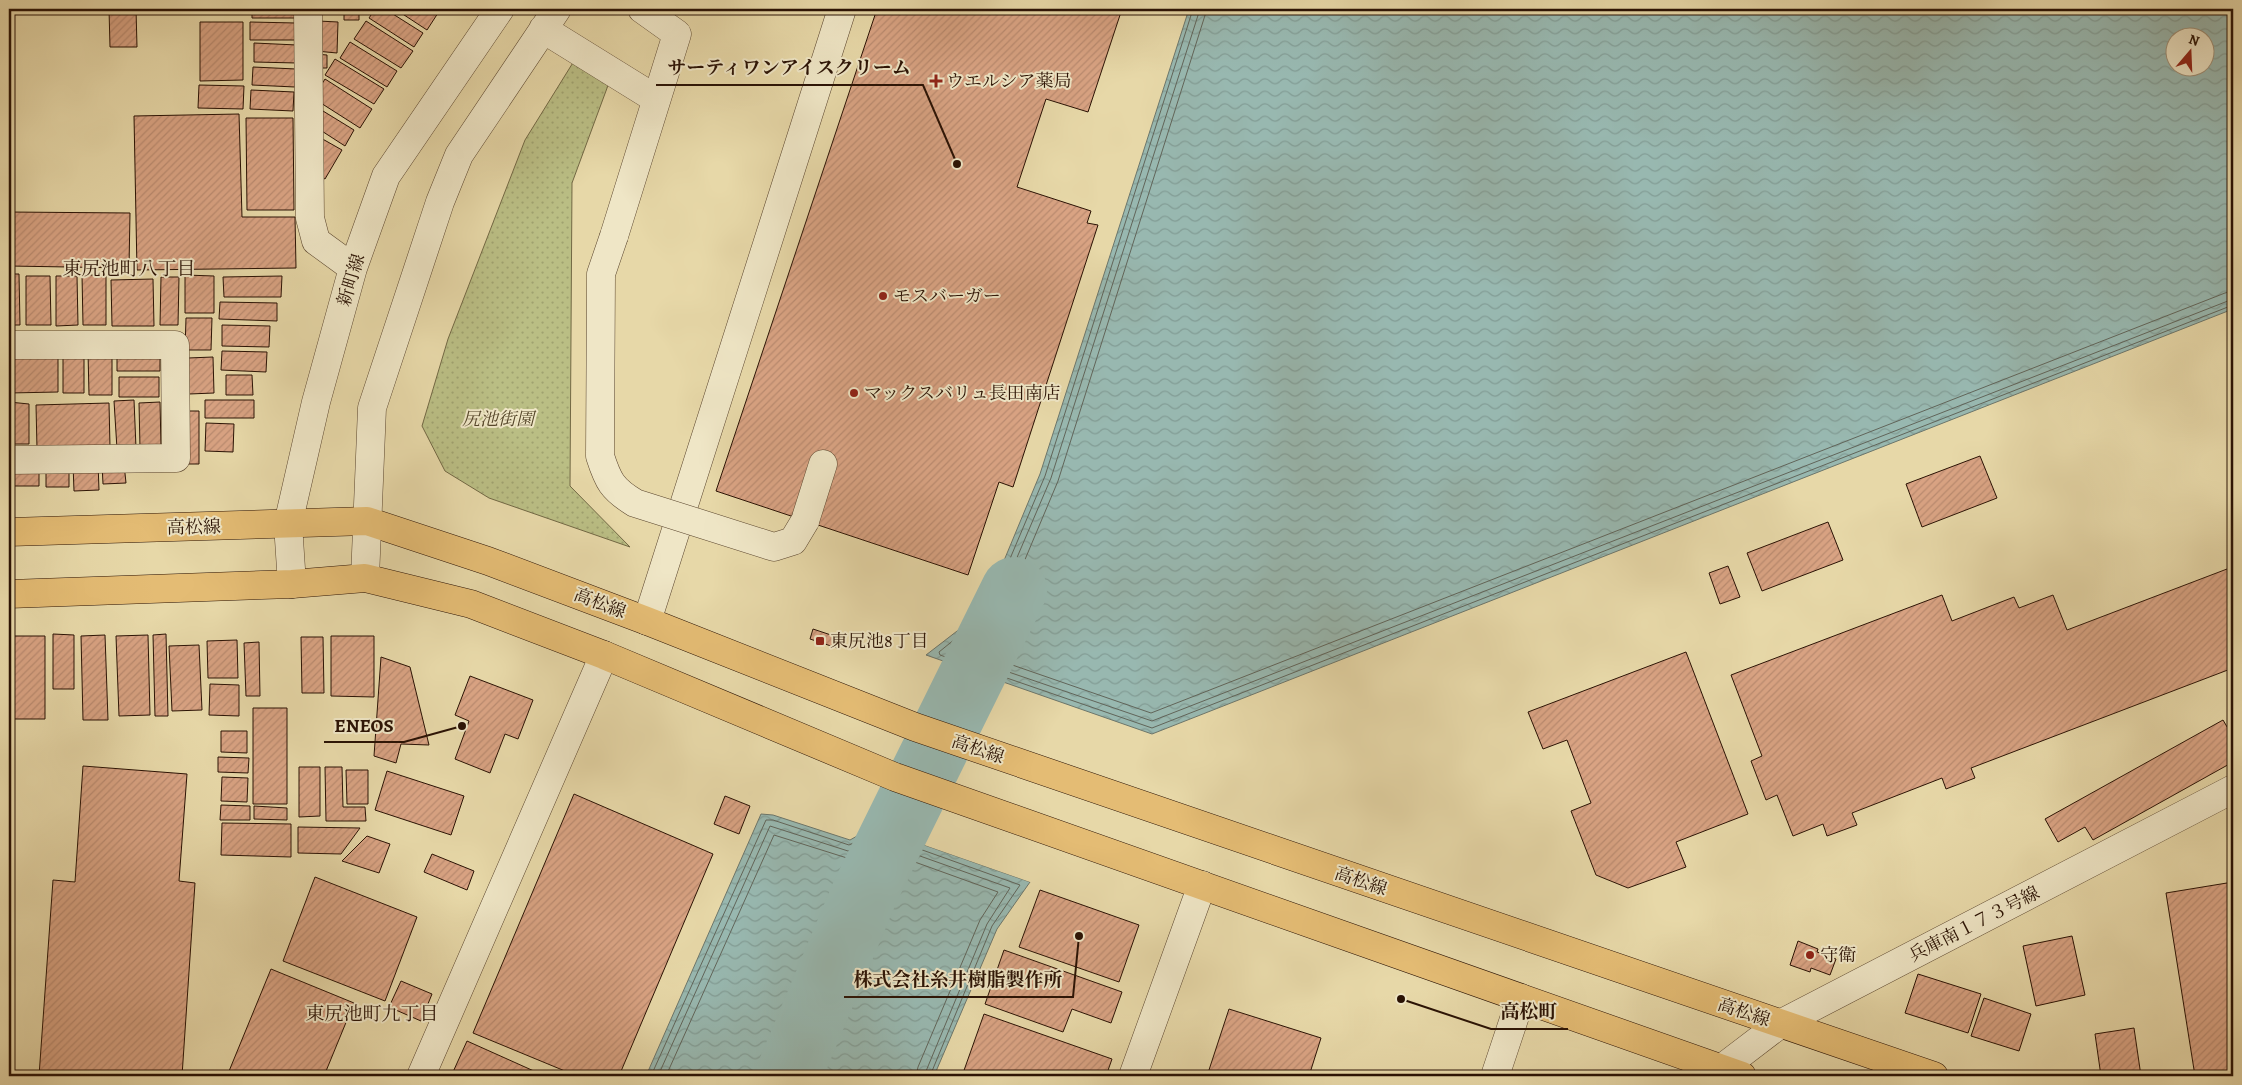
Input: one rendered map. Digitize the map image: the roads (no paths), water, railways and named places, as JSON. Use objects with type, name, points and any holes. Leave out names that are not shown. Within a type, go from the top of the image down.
[{"type":"main road","name":"高松線","points":[[9,532],[367,521],[488,561],[647,621],[915,727],[1934,1076]]},
{"type":"main road","points":[[9,594],[292,584],[365,578],[471,604],[604,655],[895,777],[1521,998],[1727,1074]]},
{"type":"street","points":[[308,9],[310,218],[316,241],[353,268]]},
{"type":"street","name":"新町線","points":[[292,584],[288,524],[316,402],[353,268],[386,176],[500,9]]},
{"type":"street","points":[[642,9],[677,34],[601,274],[600,456],[608,480],[620,493],[635,503],[774,547],[793,541],[805,521],[823,464]]},
{"type":"street","points":[[647,621],[842,9]]},
{"type":"street","points":[[365,578],[372,408],[440,202],[459,156],[550,19],[656,99]]},
{"type":"street","points":[[9,345],[175,345],[176,458],[9,460]]},
{"type":"street","points":[[421,1076],[604,655]]},
{"type":"street","name":"兵庫南１７３号線","points":[[1727,1074],[1780,1024],[2233,789]]},
{"type":"street","points":[[1132,1076],[1202,885]]},
{"type":"street","points":[[1495,1076],[1521,998]]},
{"type":"water","points":[[1189,9],[2233,9],[2233,309],[1152,734],[926,655],[983,611],[1040,474]]},
{"type":"water","points":[[761,814],[773,815],[850,840],[873,827],[1030,882],[997,929],[934,1076],[646,1076]]},
{"type":"waterway","points":[[788,1076],[865,892],[1014,590]]},
{"type":"place","name":"ウエルシア薬局","points":[[936,81]]},
{"type":"place","name":"サーティワンアイスクリーム","points":[[957,164]]},
{"type":"place","name":"モスバーガー","points":[[883,296]]},
{"type":"place","name":"マックスバリュ長田南店","points":[[854,393]]},
{"type":"place","name":"東尻池8丁目","points":[[820,641]]},
{"type":"place","name":"ENEOS","points":[[462,726]]},
{"type":"place","name":"株式会社糸井樹脂製作所","points":[[1079,936]]},
{"type":"place","name":"守衛","points":[[1810,955]]},
{"type":"place","name":"高松町","points":[[1401,999]]},
{"type":"district","name":"東尻池町八丁目","points":[[129,268]]},
{"type":"district","name":"東尻池町九丁目","points":[[372,1013]]},
{"type":"park label","name":"尻池街園","points":[[498,419]]}]
